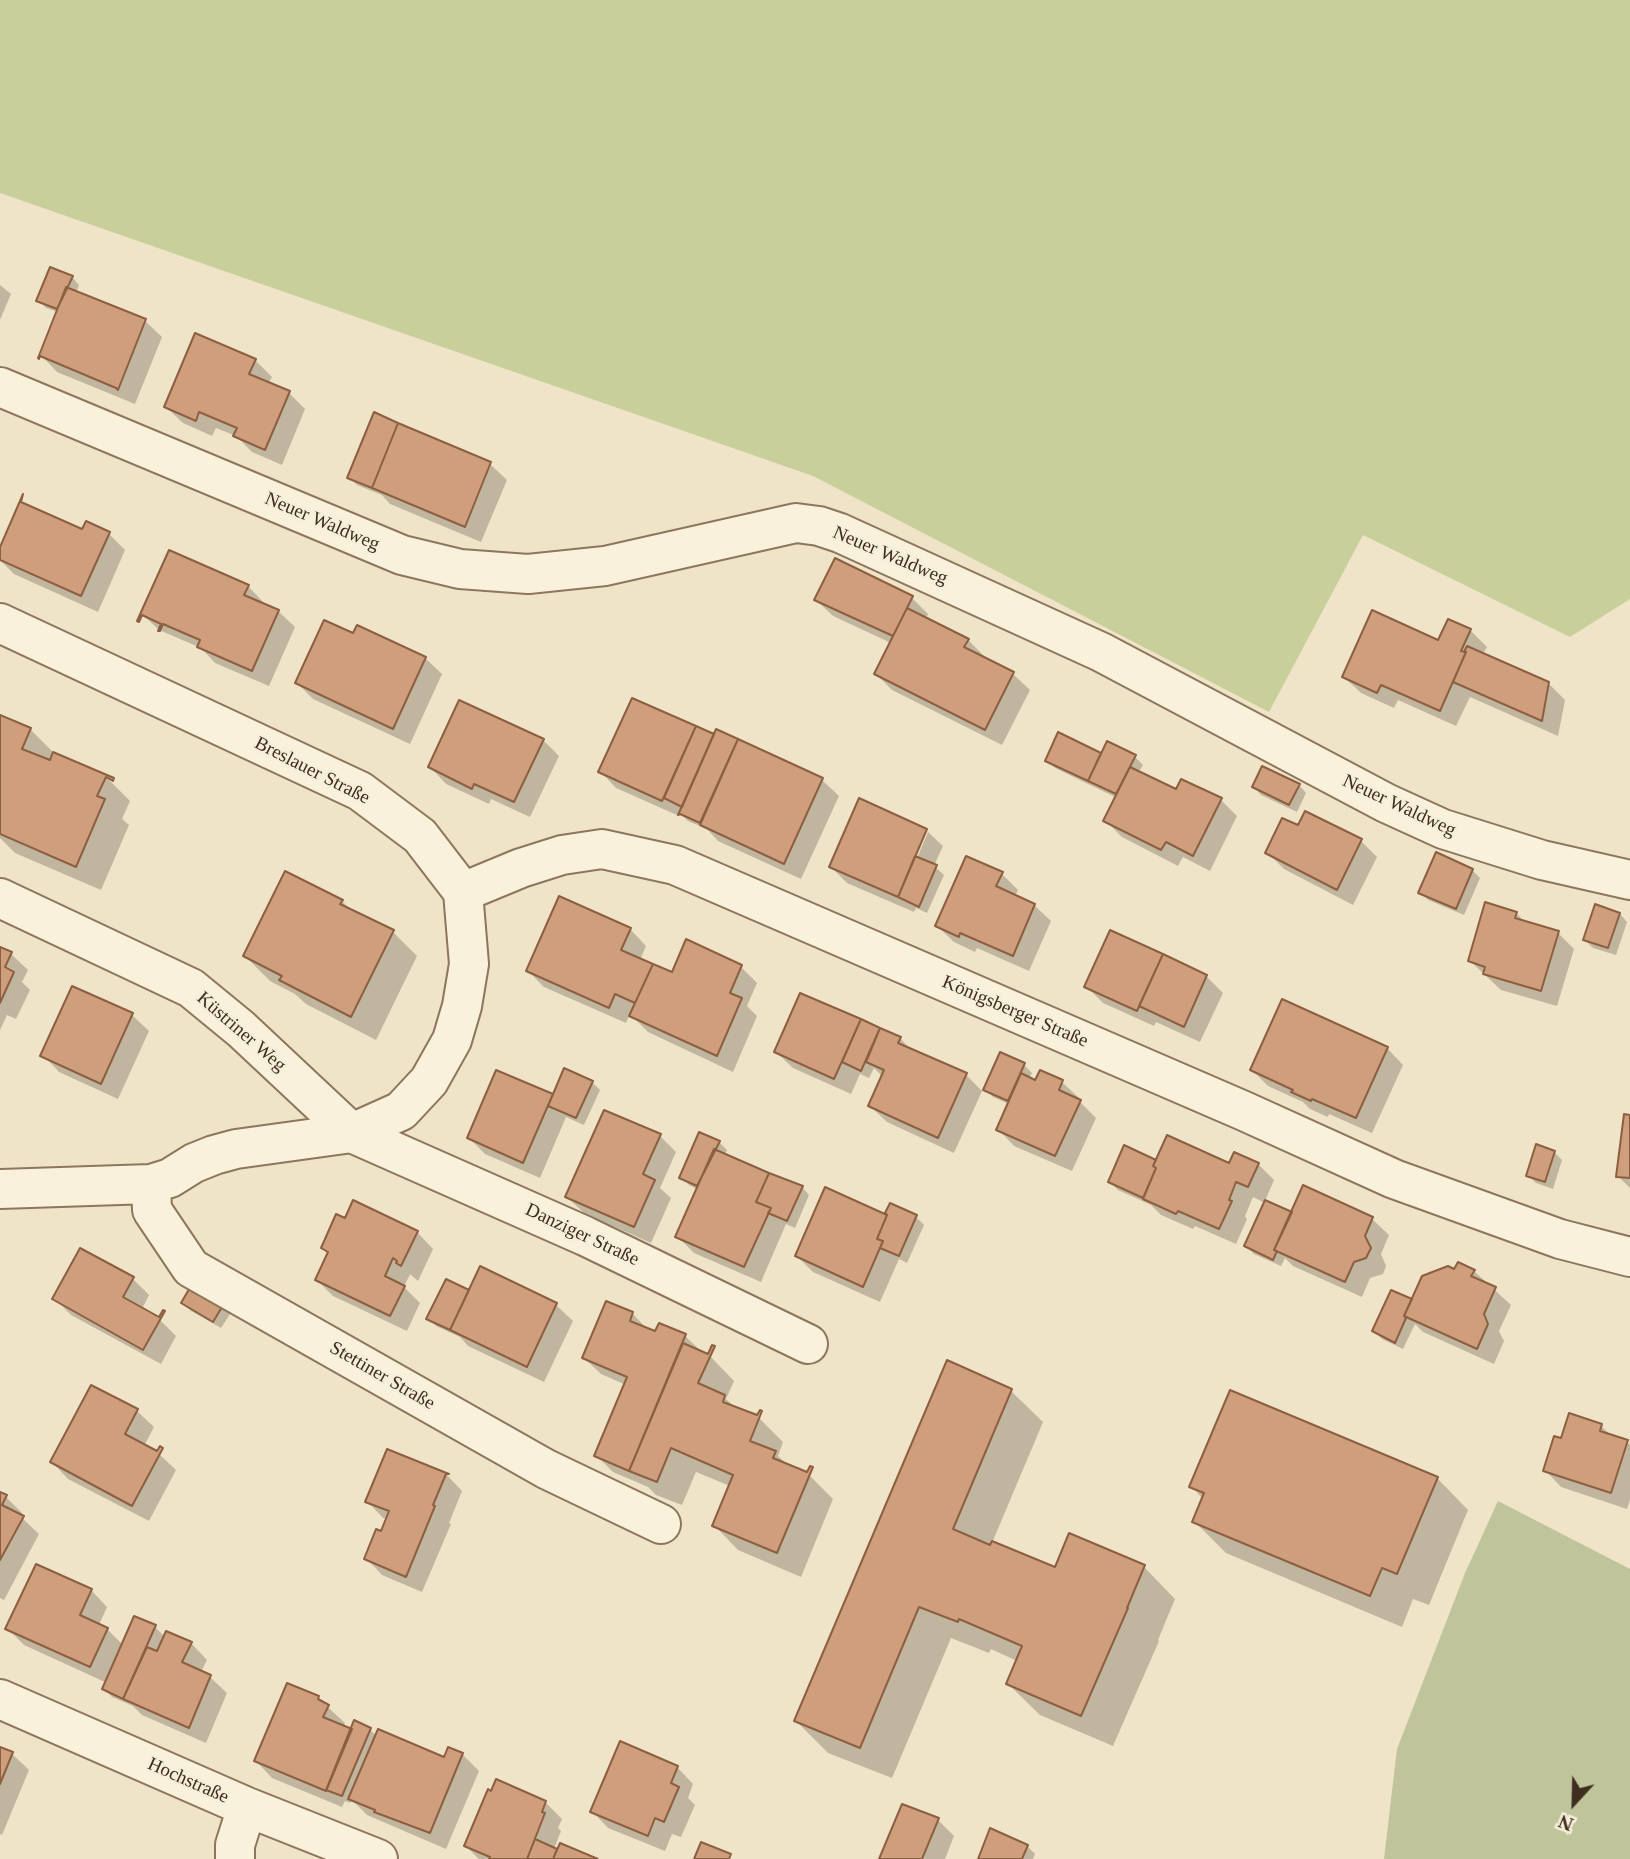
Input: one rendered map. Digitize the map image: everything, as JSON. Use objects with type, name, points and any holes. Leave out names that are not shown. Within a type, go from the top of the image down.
[{"type":"street","name":"Neuer Waldweg","points":[[0,387],[402,555],[460,569],[528,574],[605,566],[796,523],[819,526],[940,577],[1101,652],[1386,803],[1443,830],[1542,860],[1630,880]]},
{"type":"street","name":"Breslauer Straße","points":[[0,623],[359,791],[420,836],[463,892]]},
{"type":"street","name":"Königsberger Straße","points":[[463,892],[562,855],[602,849],[675,865],[1244,1111],[1394,1179],[1560,1239],[1630,1258]]},
{"type":"street","points":[[0,1189],[151,1184],[170,1178],[194,1163],[214,1155],[236,1149],[352,1133],[401,1111],[429,1081],[452,1040],[462,1006],[469,964],[463,892]]},
{"type":"street","name":"Küstriner Weg","points":[[0,898],[191,988],[241,1029],[352,1133]]},
{"type":"street","name":"Danziger Straße","points":[[352,1133],[585,1236],[808,1344]]},
{"type":"street","name":"Stettiner Straße","points":[[151,1184],[152,1210],[191,1268],[546,1469],[661,1524]]},
{"type":"street","name":"Hochstraße","points":[[0,1699],[247,1807],[378,1859]]},
{"type":"street","points":[[235,1859],[235,1846],[247,1807]]},
{"type":"green space","points":[[0,0],[1630,0],[1630,599],[1570,637],[1363,535],[1269,712],[813,476],[0,193]]},
{"type":"green space","points":[[1498,1501],[1630,1569],[1630,1859],[1384,1859],[1397,1749],[1465,1573]]},
{"type":"building","points":[[50,267],[73,276],[57,309],[36,301]]},
{"type":"building","points":[[66,287],[146,319],[118,390],[40,356],[38,358]]},
{"type":"building","points":[[195,333],[256,359],[249,374],[290,391],[265,450],[233,436],[237,428],[199,412],[196,421],[164,407]]},
{"type":"building","points":[[374,412],[398,423],[372,488],[347,478]]},
{"type":"building","points":[[398,423],[491,462],[465,527],[372,488]]},
{"type":"building","points":[[23,494],[21,502],[82,529],[86,521],[110,532],[81,596],[0,560],[0,547]]},
{"type":"building","points":[[169,550],[249,585],[244,595],[279,610],[252,671],[197,647],[200,640],[163,624],[158,631],[161,624],[142,615],[139,622],[137,621]]},
{"type":"building","points":[[835,558],[913,596],[893,636],[814,600]]},
{"type":"building","points":[[907,608],[969,639],[964,647],[1014,672],[985,730],[874,674]]},
{"type":"building","points":[[1372,610],[1438,640],[1448,619],[1471,629],[1461,651],[1466,652],[1440,711],[1381,685],[1377,693],[1342,677]]},
{"type":"building","points":[[324,620],[353,633],[357,625],[426,657],[393,729],[295,683]]},
{"type":"building","points":[[1467,646],[1549,682],[1542,721],[1453,682]]},
{"type":"building","points":[[632,698],[696,726],[662,801],[598,772]]},
{"type":"building","points":[[459,700],[544,739],[514,802],[474,784],[472,789],[428,767]]},
{"type":"building","points":[[0,715],[31,728],[22,749],[50,760],[53,752],[114,778],[113,781],[106,777],[97,796],[105,799],[76,867],[0,834]]},
{"type":"building","points":[[696,726],[714,734],[682,807],[664,798]]},
{"type":"building","points":[[716,729],[738,739],[700,823],[678,815]]},
{"type":"building","points":[[1058,732],[1101,753],[1088,781],[1045,761]]},
{"type":"building","points":[[738,739],[823,778],[784,864],[700,825]]},
{"type":"building","points":[[1107,741],[1136,755],[1116,794],[1088,781]]},
{"type":"building","points":[[1262,766],[1300,784],[1289,805],[1252,787]]},
{"type":"building","points":[[1130,767],[1176,789],[1181,779],[1222,798],[1193,856],[1166,842],[1161,850],[1103,821]]},
{"type":"building","points":[[859,798],[927,829],[898,897],[829,867]]},
{"type":"building","points":[[1305,811],[1362,839],[1337,890],[1265,853],[1282,818],[1298,825]]},
{"type":"building","points":[[1436,852],[1473,869],[1456,909],[1418,893]]},
{"type":"building","points":[[915,856],[937,865],[919,907],[898,897]]},
{"type":"building","points":[[966,856],[1003,872],[996,886],[1035,904],[1013,956],[960,933],[959,937],[935,926]]},
{"type":"building","points":[[285,871],[343,900],[340,904],[394,930],[351,1017],[279,980],[282,976],[243,956]]},
{"type":"building","points":[[559,896],[631,928],[621,950],[653,964],[635,1003],[615,994],[609,1008],[526,971]]},
{"type":"building","points":[[1485,902],[1517,912],[1515,918],[1559,931],[1541,991],[1483,974],[1485,967],[1468,961]]},
{"type":"building","points":[[1595,904],[1620,913],[1608,948],[1583,940]]},
{"type":"building","points":[[1110,930],[1163,954],[1137,1011],[1084,987]]},
{"type":"building","points":[[686,939],[742,965],[730,993],[742,998],[717,1056],[629,1016],[653,964],[672,972]]},
{"type":"building","points":[[0,947],[12,952],[5,967],[14,972],[0,1003]]},
{"type":"building","points":[[1163,954],[1207,975],[1184,1027],[1139,1006]]},
{"type":"building","points":[[72,986],[133,1013],[101,1084],[40,1056]]},
{"type":"building","points":[[800,993],[861,1019],[834,1079],[774,1052]]},
{"type":"building","points":[[1282,999],[1388,1047],[1356,1118],[1291,1092],[1293,1090],[1250,1070]]},
{"type":"building","points":[[861,1019],[880,1028],[861,1071],[842,1062]]},
{"type":"building","points":[[880,1028],[901,1037],[898,1043],[967,1073],[938,1138],[868,1106],[884,1070],[866,1062]]},
{"type":"building","points":[[1000,1052],[1025,1063],[1008,1101],[983,1090]]},
{"type":"building","points":[[564,1068],[593,1081],[576,1118],[548,1106]]},
{"type":"building","points":[[496,1070],[553,1094],[523,1163],[467,1138]]},
{"type":"building","points":[[1040,1070],[1063,1080],[1059,1090],[1081,1100],[1055,1156],[996,1130],[1021,1073],[1035,1080]]},
{"type":"building","points":[[604,1110],[661,1134],[643,1174],[655,1180],[634,1227],[565,1197]]},
{"type":"building","points":[[1624,1114],[1630,1115],[1630,1178],[1616,1177]]},
{"type":"building","points":[[699,1132],[720,1141],[697,1186],[679,1178]]},
{"type":"building","points":[[1167,1135],[1229,1163],[1234,1152],[1259,1163],[1248,1187],[1236,1182],[1229,1200],[1232,1201],[1219,1229],[1143,1199],[1156,1168],[1153,1166]]},
{"type":"building","points":[[1536,1144],[1555,1151],[1545,1182],[1526,1176]]},
{"type":"building","points":[[1124,1145],[1156,1160],[1153,1166],[1156,1168],[1143,1198],[1108,1182]]},
{"type":"building","points":[[714,1149],[769,1173],[756,1202],[771,1208],[744,1267],[675,1237]]},
{"type":"building","points":[[769,1173],[803,1186],[787,1221],[768,1213],[771,1208],[756,1202]]},
{"type":"building","points":[[1303,1185],[1373,1217],[1365,1236],[1371,1248],[1366,1258],[1354,1262],[1345,1282],[1274,1250]]},
{"type":"building","points":[[825,1187],[887,1215],[877,1239],[883,1241],[863,1287],[795,1256]]},
{"type":"building","points":[[353,1200],[418,1231],[401,1266],[393,1258],[385,1276],[405,1286],[390,1316],[315,1280],[328,1252],[321,1248],[336,1214],[345,1218]]},
{"type":"building","points":[[1265,1200],[1292,1212],[1274,1250],[1277,1251],[1273,1260],[1244,1246]]},
{"type":"building","points":[[890,1203],[917,1215],[899,1256],[880,1248],[883,1241],[877,1239]]},
{"type":"building","points":[[80,1248],[134,1277],[123,1297],[159,1317],[163,1310],[165,1311],[143,1350],[52,1299]]},
{"type":"building","points":[[1458,1262],[1475,1270],[1471,1276],[1496,1287],[1484,1314],[1488,1324],[1477,1349],[1404,1316],[1422,1276],[1448,1266],[1454,1269]]},
{"type":"building","points":[[480,1266],[557,1303],[527,1367],[450,1330]]},
{"type":"building","points":[[446,1279],[469,1290],[450,1330],[426,1319]]},
{"type":"building","points":[[192,1284],[225,1302],[213,1322],[181,1303]]},
{"type":"building","points":[[1391,1290],[1412,1299],[1395,1343],[1372,1331]]},
{"type":"building","points":[[606,1301],[633,1312],[630,1321],[655,1331],[659,1323],[686,1334],[629,1471],[594,1456],[627,1377],[582,1358]]},
{"type":"building","points":[[683,1343],[708,1354],[712,1345],[715,1346],[698,1383],[725,1395],[723,1402],[757,1415],[762,1411],[750,1441],[776,1451],[773,1458],[807,1472],[810,1466],[813,1467],[777,1553],[712,1526],[733,1475],[671,1448],[657,1482],[629,1471]]},
{"type":"building","points":[[947,1360],[1012,1389],[953,1529],[990,1545],[992,1541],[1055,1567],[1069,1533],[1145,1565],[1081,1716],[1006,1684],[1022,1646],[959,1619],[958,1622],[919,1607],[860,1748],[794,1721]]},
{"type":"building","points":[[91,1385],[138,1409],[125,1434],[157,1451],[160,1446],[163,1448],[132,1506],[50,1462]]},
{"type":"building","points":[[1230,1390],[1438,1477],[1397,1574],[1382,1568],[1370,1596],[1192,1522],[1204,1493],[1189,1487]]},
{"type":"building","points":[[1569,1413],[1602,1424],[1600,1431],[1628,1440],[1611,1493],[1543,1471],[1554,1436],[1561,1438]]},
{"type":"building","points":[[387,1449],[449,1474],[446,1474],[433,1505],[435,1506],[406,1577],[364,1559],[376,1529],[381,1531],[389,1511],[365,1502]]},
{"type":"building","points":[[0,1492],[7,1495],[2,1505],[24,1516],[0,1560]]},
{"type":"building","points":[[36,1564],[92,1589],[80,1615],[108,1628],[90,1667],[5,1629]]},
{"type":"building","points":[[134,1616],[156,1625],[123,1699],[102,1689]]},
{"type":"building","points":[[166,1631],[192,1642],[182,1662],[211,1675],[189,1728],[123,1699],[147,1647],[157,1651]]},
{"type":"building","points":[[287,1683],[319,1696],[318,1699],[329,1705],[323,1717],[352,1729],[326,1791],[254,1761]]},
{"type":"building","points":[[354,1720],[371,1728],[342,1796],[326,1790]]},
{"type":"building","points":[[378,1729],[444,1757],[448,1747],[463,1753],[430,1833],[348,1799]]},
{"type":"building","points":[[620,1741],[678,1766],[671,1783],[679,1787],[664,1822],[655,1818],[648,1836],[590,1812]]},
{"type":"building","points":[[0,1747],[13,1752],[0,1784]]},
{"type":"building","points":[[496,1779],[546,1801],[542,1812],[545,1813],[527,1859],[489,1859],[490,1857],[464,1846],[488,1789],[491,1791]]},
{"type":"building","points":[[902,1804],[939,1818],[922,1859],[879,1859]]},
{"type":"building","points":[[990,1828],[1028,1845],[1022,1859],[978,1859]]},
{"type":"building","points":[[535,1839],[557,1849],[553,1859],[527,1859]]},
{"type":"building","points":[[701,1842],[731,1854],[729,1859],[694,1859]]},
{"type":"building","points":[[560,1843],[598,1859],[553,1859]]}]
